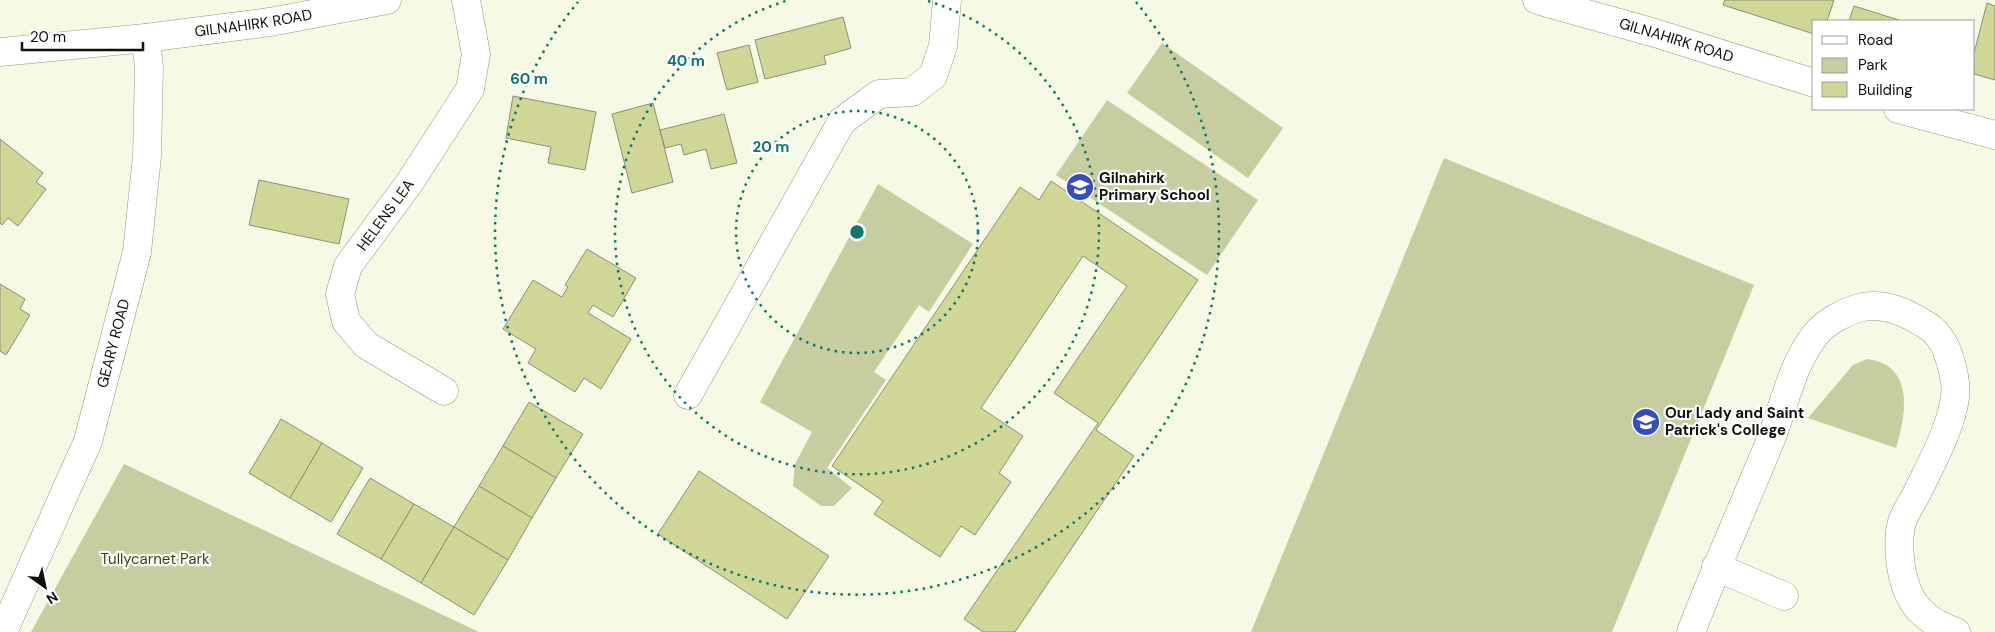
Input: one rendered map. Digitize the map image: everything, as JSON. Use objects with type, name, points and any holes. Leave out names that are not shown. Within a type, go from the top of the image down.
[{"type":"street","name":"GILNAHIRK ROAD","points":[[0,52],[146,38],[270,22],[387,0]]},
{"type":"street","name":"HELENS LEA","points":[[444,391],[366,345],[346,321],[340,294],[348,266],[410,182],[470,89],[476,54],[466,0]]},
{"type":"street","points":[[688,395],[842,120],[879,94],[912,92],[934,76],[944,46],[947,0]]},
{"type":"street","name":"GILNAHIRK ROAD","points":[[1537,0],[1655,33],[1812,82]]},
{"type":"street","name":"GEARY ROAD","points":[[3,632],[88,441],[137,252],[147,156],[149,68],[146,38]]},
{"type":"street","points":[[1902,110],[1995,134]]},
{"type":"street","points":[[1691,632],[1716,567],[1772,437],[1788,386],[1801,356],[1816,333],[1836,318],[1862,308],[1886,306],[1911,315],[1932,328],[1946,348],[1954,371],[1956,396],[1949,422],[1902,522],[1899,550],[1902,575],[1909,598],[1923,624],[1942,627],[1956,632]]},
{"type":"street","points":[[1716,567],[1784,596]]},
{"type":"green space","points":[[1162,43],[1283,128],[1248,178],[1127,93]]},
{"type":"green space","points":[[1107,100],[1258,200],[1207,275],[1056,175]]},
{"type":"green space","points":[[1444,158],[1754,285],[1612,632],[1251,632]]},
{"type":"green space","points":[[878,184],[973,244],[929,312],[919,305],[874,372],[886,380],[827,468],[852,488],[834,506],[821,506],[793,486],[795,464],[812,432],[760,402]]},
{"type":"green space","points":[[1867,359],[1882,363],[1893,371],[1900,381],[1904,407],[1896,448],[1808,418],[1853,365]]},
{"type":"green space","name":"Tullycarnet Park","points":[[124,464],[479,632],[31,632]]},
{"type":"building","points":[[1725,0],[1834,0],[1827,20],[1812,20],[1812,33],[1723,5]]},
{"type":"building","points":[[1987,3],[1995,6],[1995,80],[1975,74],[1975,49]]},
{"type":"building","points":[[1854,6],[1899,20],[1849,20]]},
{"type":"building","points":[[843,17],[851,48],[824,56],[826,64],[765,79],[755,40]]},
{"type":"building","points":[[749,45],[758,82],[727,90],[717,53]]},
{"type":"building","points":[[513,96],[596,112],[585,170],[548,163],[551,147],[506,138]]},
{"type":"building","points":[[653,103],[673,182],[632,193],[612,114]]},
{"type":"building","points":[[724,114],[737,163],[711,169],[706,149],[684,155],[681,144],[665,148],[660,130]]},
{"type":"building","points":[[0,139],[43,173],[36,182],[46,189],[18,226],[8,218],[2,225],[0,223]]},
{"type":"building","points":[[259,180],[349,199],[339,244],[249,225]]},
{"type":"building","points":[[1051,181],[1198,280],[1096,430],[1134,456],[1015,632],[983,632],[964,619],[1098,423],[1054,393],[1127,286],[1083,256],[981,408],[1023,436],[999,473],[1011,482],[975,535],[961,526],[940,557],[874,514],[883,501],[832,466],[1020,187],[1039,200]]},
{"type":"building","points":[[587,249],[636,278],[613,317],[593,305],[588,313],[631,339],[601,389],[584,378],[575,392],[528,363],[536,349],[503,329],[533,280],[562,297],[568,287],[565,285]]},
{"type":"building","points":[[0,284],[25,299],[20,309],[30,315],[6,355],[0,351]]},
{"type":"building","points":[[529,402],[583,434],[556,478],[503,446]]},
{"type":"building","points":[[281,419],[322,443],[290,498],[249,473]]},
{"type":"building","points":[[322,443],[363,468],[331,522],[290,498]]},
{"type":"building","points":[[503,446],[556,478],[532,518],[479,486]]},
{"type":"building","points":[[699,471],[829,556],[787,619],[658,534]]},
{"type":"building","points":[[370,478],[414,504],[381,559],[337,534]]},
{"type":"building","points":[[479,486],[532,518],[508,560],[454,527]]},
{"type":"building","points":[[414,504],[454,527],[421,583],[381,559]]},
{"type":"building","points":[[454,527],[508,560],[474,615],[421,583]]},
{"type":"place","name":"Gilnahirk Primary School","points":[[1080,187]]},
{"type":"place","name":"Our Lady and Saint Patrick's College","points":[[1646,422]]}]
